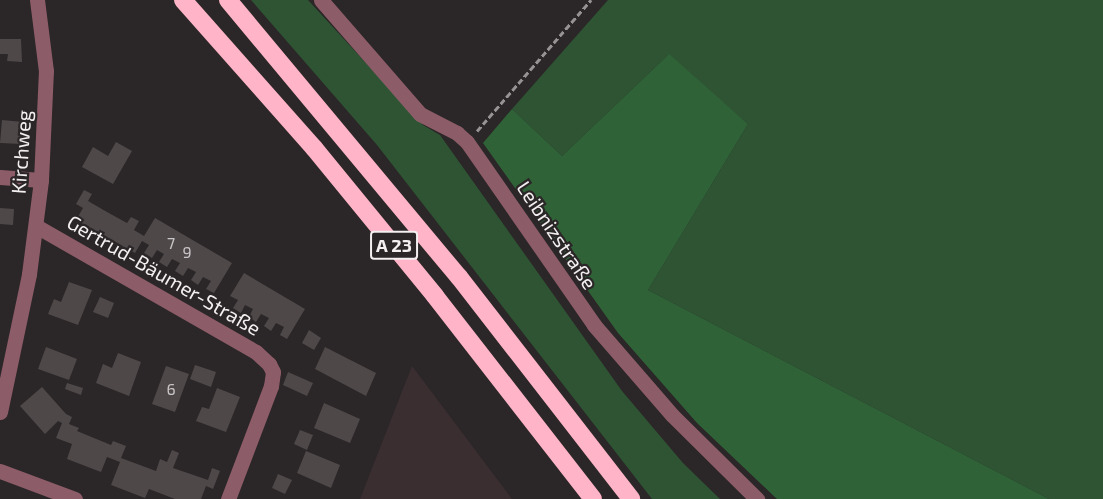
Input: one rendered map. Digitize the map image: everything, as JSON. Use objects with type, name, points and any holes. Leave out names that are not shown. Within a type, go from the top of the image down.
[{"type":"highway","name":"A 23","points":[[183,0],[322,158],[435,296],[593,499]]},
{"type":"highway","name":"A 23","points":[[228,0],[459,277],[631,499]]},
{"type":"street","name":"Kirchweg","points":[[0,412],[29,274],[41,180],[46,71],[37,0]]},
{"type":"street","name":"Leibnizstraße","points":[[321,0],[420,114],[457,133],[467,142],[594,325],[672,415],[757,499]]},
{"type":"street","points":[[0,177],[41,180]]},
{"type":"street","name":"Gertrud-Bäumer-Straße","points":[[36,226],[256,352],[270,364],[273,372],[271,386],[228,499]]},
{"type":"street","points":[[0,471],[75,499]]},
{"type":"path","points":[[467,142],[591,0]]},
{"type":"shaded area","points":[[412,366],[512,499],[360,499]]},
{"type":"green space","points":[[251,0],[308,0],[423,125],[440,135],[622,391],[683,463],[720,499],[652,499],[377,145]]},
{"type":"green space","points":[[608,0],[1103,0],[1103,499],[1049,499],[648,290],[748,124],[668,55],[562,156],[512,109]]},
{"type":"green space","points":[[669,54],[748,124],[648,290],[1049,499],[777,499],[697,423],[618,333],[483,143],[512,109],[562,156]]},
{"type":"building","points":[[0,39],[21,39],[22,62],[7,61],[8,54],[0,54]]},
{"type":"building","points":[[2,120],[23,122],[21,144],[0,143]]},
{"type":"building","points":[[116,142],[132,151],[113,184],[82,167],[93,147],[108,156]]},
{"type":"building","points":[[84,190],[92,194],[88,201],[107,212],[127,223],[131,217],[139,221],[134,230],[144,236],[155,218],[232,263],[214,293],[206,289],[211,281],[203,277],[198,285],[191,280],[196,272],[188,268],[183,276],[175,271],[180,263],[172,259],[167,267],[159,262],[164,254],[157,250],[152,258],[144,253],[149,245],[142,241],[135,253],[76,220],[83,208],[76,204]]},
{"type":"building","points":[[0,208],[14,209],[13,225],[0,224]]},
{"type":"building","points":[[244,273],[305,309],[287,339],[280,335],[284,327],[276,323],[271,331],[264,326],[269,318],[261,314],[256,322],[249,317],[253,309],[245,305],[241,313],[233,308],[238,300],[230,296]]},
{"type":"building","points":[[69,282],[92,290],[78,325],[48,314],[54,299],[61,302]]},
{"type":"building","points":[[100,297],[114,303],[108,318],[93,312]]},
{"type":"building","points":[[309,330],[321,338],[314,350],[302,343]]},
{"type":"building","points":[[46,347],[77,359],[69,380],[38,369]]},
{"type":"building","points":[[325,347],[376,373],[366,396],[315,369]]},
{"type":"building","points":[[118,353],[141,362],[129,396],[96,383],[103,364],[112,368]]},
{"type":"building","points":[[195,365],[216,372],[211,387],[190,379]]},
{"type":"building","points":[[166,366],[189,374],[175,412],[152,404]]},
{"type":"building","points":[[288,372],[313,383],[307,396],[283,385]]},
{"type":"building","points":[[67,383],[83,388],[81,395],[65,389]]},
{"type":"building","points":[[42,387],[66,414],[72,417],[69,424],[79,428],[77,431],[111,445],[113,441],[126,446],[121,458],[156,471],[160,459],[167,462],[172,450],[179,453],[173,468],[208,480],[212,468],[220,471],[213,489],[206,486],[201,499],[175,499],[149,489],[145,498],[111,485],[120,462],[107,457],[101,472],[67,459],[72,444],[56,438],[62,423],[58,421],[45,434],[20,406]]},
{"type":"building","points":[[217,388],[240,397],[226,432],[196,421],[202,407],[209,409]]},
{"type":"building","points":[[324,403],[360,419],[350,443],[314,428]]},
{"type":"building","points":[[300,430],[313,435],[307,450],[294,444]]},
{"type":"building","points":[[306,451],[340,465],[331,488],[297,473]]},
{"type":"building","points":[[278,474],[292,480],[285,494],[272,488]]}]
